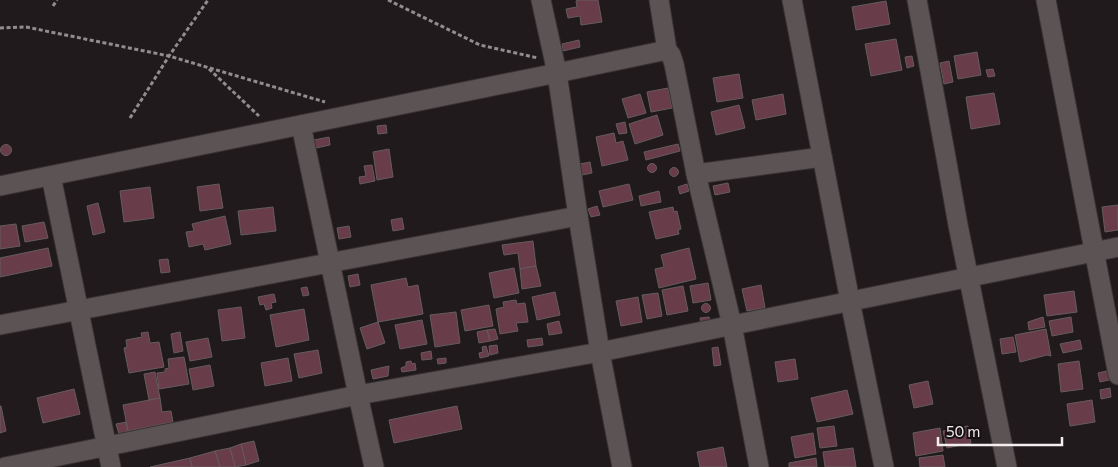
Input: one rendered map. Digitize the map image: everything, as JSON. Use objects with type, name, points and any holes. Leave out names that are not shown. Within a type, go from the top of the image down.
[{"type":"street","points":[[541,0],[556,68],[600,352],[622,467]]},
{"type":"street","points":[[658,0],[666,50],[671,55],[674,64],[696,174],[732,325],[759,467]]},
{"type":"street","points":[[792,0],[884,467]]},
{"type":"street","points":[[917,0],[958,226],[1007,467]]},
{"type":"street","points":[[1046,0],[1118,374]]},
{"type":"street","points":[[0,186],[301,125],[556,68],[666,50]]},
{"type":"street","points":[[301,125],[374,467]]},
{"type":"street","points":[[696,174],[822,157]]},
{"type":"street","points":[[50,176],[111,467]]},
{"type":"street","points":[[0,325],[578,216]]},
{"type":"street","points":[[5,467],[358,394],[600,352],[1118,247]]},
{"type":"path","points":[[53,6],[57,0]]},
{"type":"path","points":[[130,118],[169,56],[208,0]]},
{"type":"path","points":[[388,0],[480,45],[556,68]]},
{"type":"path","points":[[0,28],[26,27],[169,56],[332,105]]},
{"type":"path","points":[[208,68],[275,130]]},
{"type":"building","points":[[598,0],[602,22],[581,25],[580,16],[568,18],[566,9],[577,7],[576,1]]},
{"type":"building","points":[[886,1],[890,24],[856,30],[852,7]]},
{"type":"building","points":[[896,39],[902,70],[871,76],[865,44]]},
{"type":"building","points":[[579,40],[580,47],[563,51],[562,44]]},
{"type":"building","points":[[977,52],[981,75],[958,79],[954,56]]},
{"type":"building","points":[[912,56],[914,66],[907,68],[905,57]]},
{"type":"building","points":[[949,61],[953,82],[944,84],[940,63]]},
{"type":"building","points":[[993,69],[995,76],[988,77],[986,70]]},
{"type":"building","points":[[739,74],[743,98],[717,102],[713,78]]},
{"type":"building","points":[[668,88],[672,108],[651,112],[647,92]]},
{"type":"building","points":[[994,93],[1000,124],[971,129],[966,97]]},
{"type":"building","points":[[640,94],[646,113],[628,118],[622,99]]},
{"type":"building","points":[[783,94],[786,114],[756,120],[752,100]]},
{"type":"building","points":[[739,105],[745,128],[716,135],[711,112]]},
{"type":"building","points":[[657,115],[663,135],[635,144],[629,124]]},
{"type":"building","points":[[625,122],[627,133],[619,134],[616,124]]},
{"type":"building","points":[[386,125],[387,133],[378,134],[377,126]]},
{"type":"building","points":[[614,133],[616,143],[623,141],[628,160],[602,166],[596,137]]},
{"type":"building","points":[[329,137],[330,145],[316,148],[314,140]]},
{"type":"building","points":[[6,144],[12,150],[6,156],[0,150]]},
{"type":"building","points":[[678,144],[680,151],[646,160],[644,152]]},
{"type":"building","points":[[389,149],[393,177],[377,180],[373,152]]},
{"type":"building","points":[[590,162],[592,173],[582,175],[580,164]]},
{"type":"building","points":[[652,163],[657,168],[652,173],[647,168]]},
{"type":"building","points":[[372,165],[375,181],[360,184],[359,177],[366,176],[364,166]]},
{"type":"building","points":[[674,167],[679,172],[674,177],[669,172]]},
{"type":"building","points":[[728,183],[730,192],[715,195],[713,186]]},
{"type":"building","points":[[219,184],[223,208],[200,211],[197,187]]},
{"type":"building","points":[[629,184],[633,200],[603,207],[599,191]]},
{"type":"building","points":[[687,184],[689,191],[680,194],[678,187]]},
{"type":"building","points":[[150,187],[154,218],[124,222],[120,191]]},
{"type":"building","points":[[659,191],[661,202],[641,206],[639,196]]},
{"type":"building","points":[[98,203],[105,232],[93,235],[87,206]]},
{"type":"building","points":[[1118,205],[1118,230],[1105,232],[1102,207]]},
{"type":"building","points":[[597,206],[600,215],[591,217],[588,209]]},
{"type":"building","points":[[273,207],[276,231],[241,235],[238,211]]},
{"type":"building","points":[[673,207],[674,212],[677,211],[681,229],[678,230],[679,234],[656,239],[649,212]]},
{"type":"building","points":[[225,216],[231,244],[205,250],[203,244],[189,247],[186,232],[194,231],[192,224]]},
{"type":"building","points":[[402,218],[404,229],[393,231],[391,220]]},
{"type":"building","points":[[44,222],[48,238],[25,242],[22,226]]},
{"type":"building","points":[[16,224],[20,246],[0,249],[0,226]]},
{"type":"building","points":[[349,226],[351,237],[339,239],[337,228]]},
{"type":"building","points":[[533,241],[536,266],[520,269],[518,253],[504,255],[502,245]]},
{"type":"building","points":[[48,248],[52,266],[0,277],[0,258]]},
{"type":"building","points":[[689,248],[696,279],[659,288],[655,269],[664,267],[661,255]]},
{"type":"building","points":[[168,259],[170,272],[161,273],[159,260]]},
{"type":"building","points":[[536,266],[541,286],[522,289],[520,269]]},
{"type":"building","points":[[514,268],[519,293],[494,298],[489,273]]},
{"type":"building","points":[[358,274],[360,285],[350,287],[348,276]]},
{"type":"building","points":[[406,278],[408,287],[418,285],[423,314],[378,322],[371,285]]},
{"type":"building","points":[[708,283],[711,300],[693,303],[690,286]]},
{"type":"building","points":[[761,285],[765,308],[747,311],[742,289]]},
{"type":"building","points":[[683,286],[688,311],[667,315],[662,290]]},
{"type":"building","points":[[307,287],[309,295],[303,296],[301,288]]},
{"type":"building","points":[[1074,291],[1077,312],[1047,316],[1044,295]]},
{"type":"building","points":[[555,292],[560,315],[537,320],[532,297]]},
{"type":"building","points":[[658,293],[662,316],[647,319],[642,295]]},
{"type":"building","points":[[274,294],[276,302],[271,303],[272,308],[266,310],[264,304],[260,305],[258,297]]},
{"type":"building","points":[[638,297],[642,322],[621,326],[616,301]]},
{"type":"building","points":[[516,300],[517,304],[525,303],[528,322],[516,323],[518,331],[500,334],[496,309],[504,307],[503,302]]},
{"type":"building","points":[[706,304],[710,308],[706,312],[702,308]]},
{"type":"building","points":[[489,305],[493,326],[465,331],[461,310]]},
{"type":"building","points":[[241,307],[245,338],[222,341],[218,310]]},
{"type":"building","points":[[304,309],[309,340],[276,347],[270,315]]},
{"type":"building","points":[[456,312],[460,343],[435,347],[430,315]]},
{"type":"building","points":[[709,317],[710,321],[701,323],[700,318]]},
{"type":"building","points":[[1043,317],[1045,327],[1029,330],[1028,322]]},
{"type":"building","points":[[1071,317],[1073,332],[1052,336],[1049,321]]},
{"type":"building","points":[[422,320],[427,344],[400,349],[395,325]]},
{"type":"building","points":[[559,321],[562,333],[549,335],[547,324]]},
{"type":"building","points":[[378,322],[385,343],[367,349],[360,328]]},
{"type":"building","points":[[495,329],[498,339],[490,341],[487,330]]},
{"type":"building","points":[[1046,329],[1051,356],[1047,355],[1020,362],[1015,335]]},
{"type":"building","points":[[487,330],[490,341],[479,343],[477,332]]},
{"type":"building","points":[[148,332],[150,343],[159,342],[164,367],[129,373],[124,348],[127,347],[126,340],[142,337],[141,333]]},
{"type":"building","points":[[180,332],[183,351],[174,353],[171,334]]},
{"type":"building","points":[[1013,337],[1016,352],[1002,354],[1000,339]]},
{"type":"building","points":[[208,338],[212,357],[190,361],[186,342]]},
{"type":"building","points":[[542,338],[543,345],[528,347],[527,340]]},
{"type":"building","points":[[1080,340],[1082,349],[1063,353],[1060,344]]},
{"type":"building","points":[[497,345],[498,353],[490,355],[489,346]]},
{"type":"building","points":[[486,346],[489,356],[480,358],[479,353],[483,352],[482,347]]},
{"type":"building","points":[[718,347],[721,365],[714,366],[712,348]]},
{"type":"building","points":[[318,350],[322,373],[299,378],[294,354]]},
{"type":"building","points":[[431,351],[432,359],[422,360],[421,353]]},
{"type":"building","points":[[184,357],[189,384],[159,389],[157,373],[165,372],[165,369],[169,368],[168,359]]},
{"type":"building","points":[[288,358],[292,381],[265,386],[261,363]]},
{"type":"building","points":[[446,358],[446,363],[438,364],[437,359]]},
{"type":"building","points":[[795,359],[798,379],[778,382],[775,362]]},
{"type":"building","points":[[411,361],[412,364],[415,363],[416,370],[402,372],[401,368],[406,366],[406,362]]},
{"type":"building","points":[[1079,361],[1083,389],[1061,392],[1058,364]]},
{"type":"building","points":[[210,365],[214,386],[193,390],[189,369]]},
{"type":"building","points":[[389,366],[388,376],[373,379],[371,370]]},
{"type":"building","points":[[1107,371],[1109,380],[1100,382],[1098,373]]},
{"type":"building","points":[[155,372],[160,398],[149,400],[144,374]]},
{"type":"building","points":[[928,381],[933,404],[914,408],[909,385]]},
{"type":"building","points":[[1110,388],[1111,397],[1101,399],[1100,390]]},
{"type":"building","points":[[74,389],[80,414],[43,423],[37,398]]},
{"type":"building","points":[[847,390],[853,414],[817,422],[811,398]]},
{"type":"building","points":[[160,398],[162,412],[171,411],[173,422],[128,431],[123,405]]},
{"type":"building","points":[[1092,400],[1095,422],[1070,426],[1067,404]]},
{"type":"building","points":[[0,406],[6,431],[0,433]]},
{"type":"building","points":[[457,406],[462,429],[394,443],[389,420]]},
{"type":"building","points":[[126,422],[128,431],[119,434],[116,424]]},
{"type":"building","points":[[834,426],[837,446],[820,448],[817,428]]},
{"type":"building","points":[[968,426],[971,443],[947,448],[943,431]]},
{"type":"building","points":[[940,428],[943,451],[916,456],[913,433]]},
{"type":"building","points":[[813,433],[816,454],[795,458],[791,437]]},
{"type":"building","points":[[254,441],[259,461],[246,465],[241,444]]},
{"type":"building","points":[[241,444],[246,465],[235,467],[230,448]]},
{"type":"building","points":[[723,447],[727,467],[700,467],[697,452]]},
{"type":"building","points":[[230,448],[235,467],[220,467],[215,451]]},
{"type":"building","points":[[853,448],[856,467],[825,467],[823,452]]},
{"type":"building","points":[[215,451],[220,467],[192,467],[190,458]]},
{"type":"building","points":[[943,455],[945,467],[920,467],[919,458]]},
{"type":"building","points":[[190,458],[192,467],[150,467]]},
{"type":"building","points":[[816,458],[817,467],[789,467],[789,463]]}]
